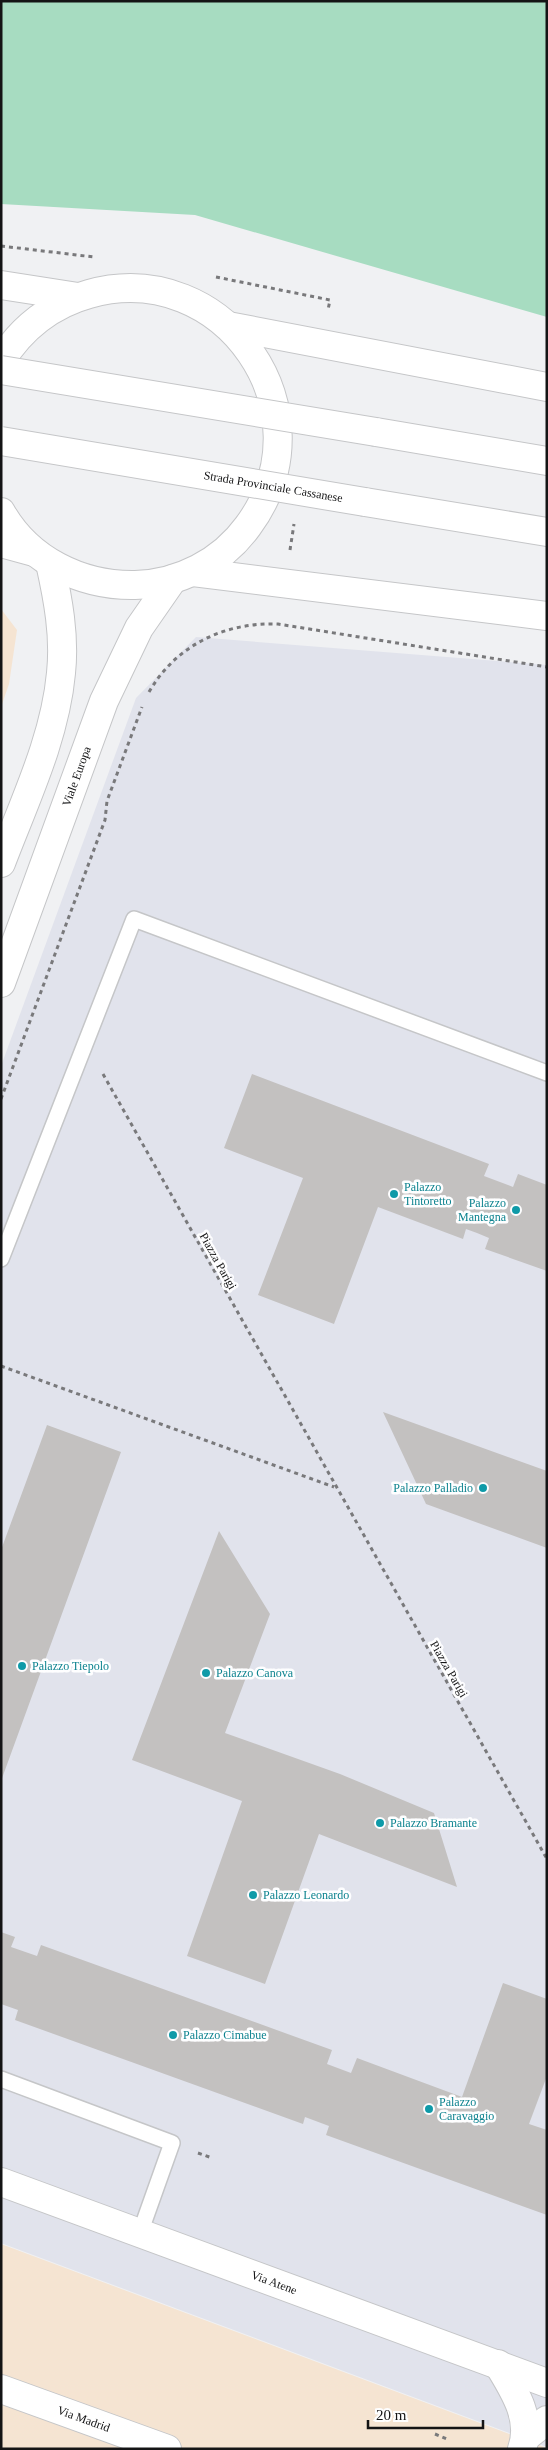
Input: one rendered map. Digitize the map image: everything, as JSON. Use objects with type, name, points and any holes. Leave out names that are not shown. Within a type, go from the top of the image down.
[{"type":"street","points":[[1,284],[78,297]]},
{"type":"street","points":[[1,361],[14,342],[50,310],[78,297],[122,288],[168,293],[210,312],[228,326],[255,357],[272,396],[278,423],[277,458],[265,498],[247,528],[228,548],[183,576]]},
{"type":"street","points":[[228,326],[547,387]]},
{"type":"street","points":[[1,370],[547,461]]},
{"type":"street","name":"Strada Provinciale Cassanese","points":[[1,441],[547,532]]},
{"type":"street","points":[[1,512],[12,529],[42,558],[62,630],[60,682],[43,754],[1,863]]},
{"type":"street","points":[[1,543],[42,558],[86,579],[105,584],[144,585],[183,576],[372,594],[547,616]]},
{"type":"street","name":"Viale Europa","points":[[1,983],[104,701],[139,628],[183,576]]},
{"type":"street","points":[[372,594],[547,635]]},
{"type":"street","name":"Via Atene","points":[[1,2182],[547,2383]]},
{"type":"street","points":[[498,2364],[519,2399],[532,2435]]},
{"type":"street","name":"Via Madrid","points":[[1,2389],[166,2449]]},
{"type":"lane","points":[[1,1259],[134,919],[547,1073]]},
{"type":"lane","points":[[1,2079],[172,2143],[140,2233]]},
{"type":"path","points":[[146,698],[170,663],[197,642],[228,629],[261,624],[278,624],[547,667]]},
{"type":"path","points":[[1,1099],[105,820],[107,801],[142,705]]},
{"type":"path","name":"Piazza Parigi","points":[[85,1043],[547,1860]]},
{"type":"path","points":[[1,1366],[335,1488]]},
{"type":"path","points":[[435,2434],[447,2439]]},
{"type":"shaded area","points":[[1,609],[17,630],[9,684],[1,707]]},
{"type":"shaded area","points":[[196,637],[547,665],[547,2447],[1,2243],[1,1066],[136,698]]},
{"type":"shaded area","points":[[1,2244],[547,2448],[547,2449],[1,2449]]},
{"type":"green space","points":[[1,1],[547,1],[547,317],[195,215],[1,204]]},
{"type":"building","name":"Palazzo Tintoretto","points":[[252,1074],[489,1164],[484,1176],[513,1187],[518,1174],[547,1185],[547,1271],[485,1249],[489,1238],[477,1233],[466,1229],[463,1239],[378,1207],[334,1324],[258,1295],[303,1178],[224,1148]]},
{"type":"building","name":"Palazzo Palladio","points":[[383,1412],[547,1471],[547,1548],[426,1504]]},
{"type":"building","name":"Palazzo Tiepolo","points":[[47,1425],[121,1452],[1,1781],[1,1550]]},
{"type":"building","points":[[219,1531],[270,1614],[225,1733],[340,1774],[434,1813],[457,1887],[319,1834],[265,1984],[187,1956],[242,1801],[132,1760]]},
{"type":"building","points":[[1,1932],[15,1937],[11,1947],[37,1956],[41,1945],[332,2050],[327,2064],[351,2073],[357,2058],[462,2097],[503,1983],[547,1999],[547,2076],[529,2124],[547,2130],[547,2215],[326,2135],[329,2126],[305,2117],[303,2124],[15,2020],[18,2010],[1,2004]]},
{"type":"place","name":"Palazzo Tintoretto","points":[[394,1194]]},
{"type":"place","name":"Palazzo Mantegna","points":[[516,1210]]},
{"type":"place","name":"Palazzo Palladio","points":[[483,1488]]},
{"type":"place","name":"Palazzo Tiepolo","points":[[22,1666]]},
{"type":"place","name":"Palazzo Canova","points":[[206,1673]]},
{"type":"place","name":"Palazzo Bramante","points":[[380,1823]]},
{"type":"place","name":"Palazzo Leonardo","points":[[253,1895]]},
{"type":"place","name":"Palazzo Cimabue","points":[[173,2035]]},
{"type":"place","name":"Palazzo Caravaggio","points":[[429,2109]]}]
